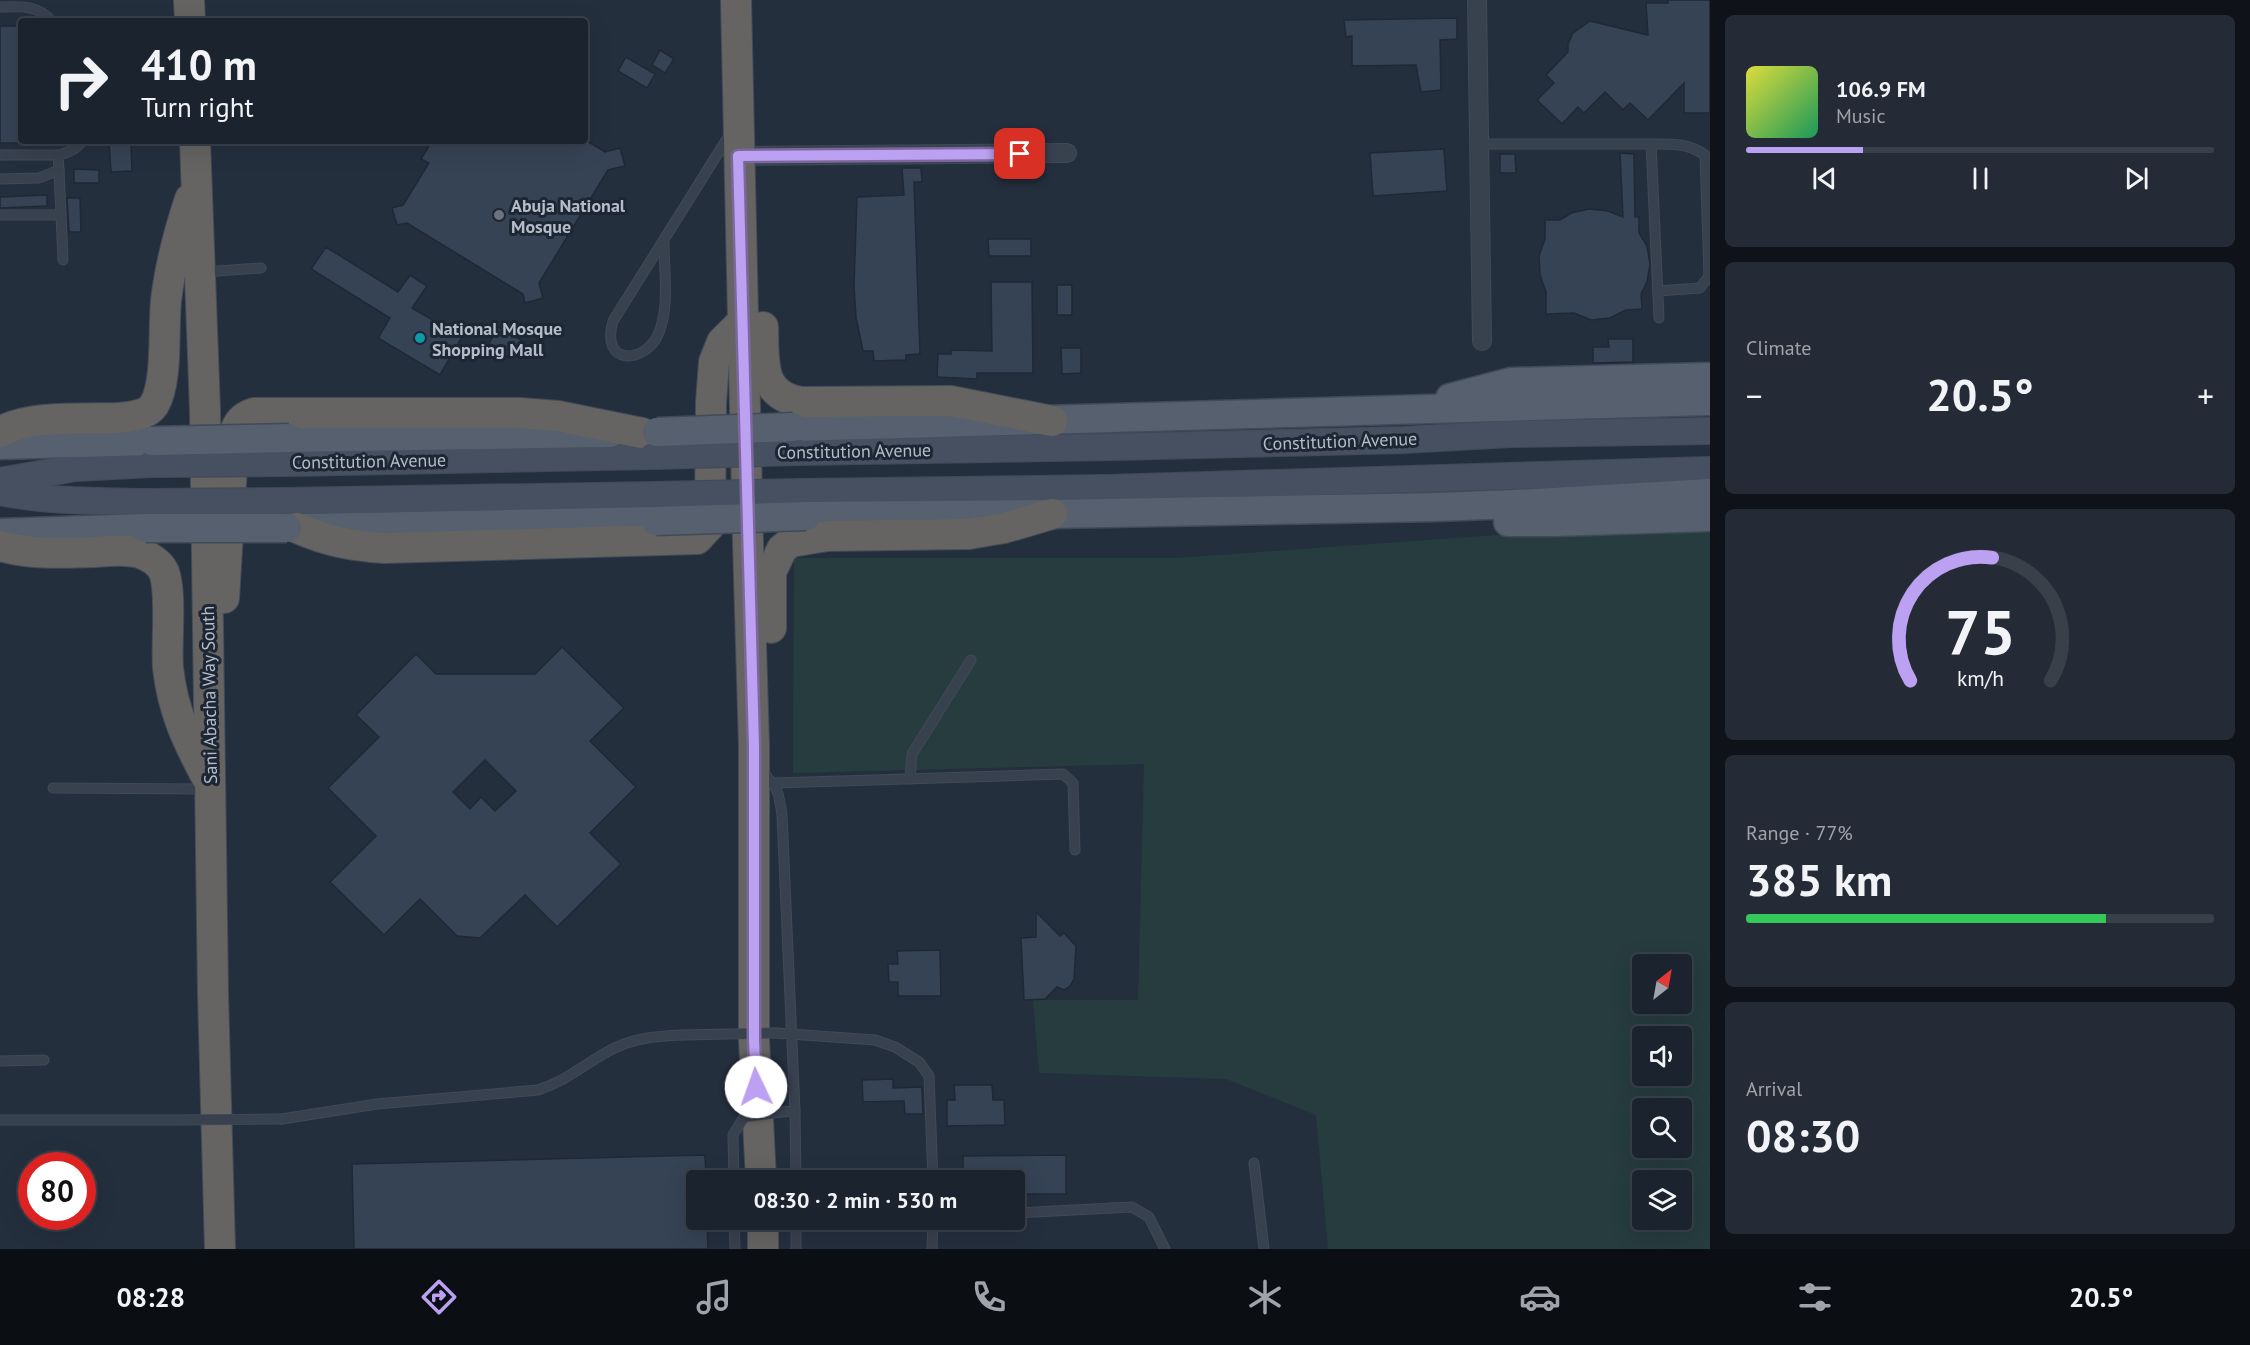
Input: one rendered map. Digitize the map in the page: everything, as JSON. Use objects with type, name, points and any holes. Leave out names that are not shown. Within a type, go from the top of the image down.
[{"type":"highway","points":[[189,0],[190,18]]},
{"type":"highway","points":[[736,0],[742,321],[761,765],[754,1040],[760,1170]]},
{"type":"highway","name":"Sani Abacha Way South","points":[[195,144],[201,272],[213,994],[220,1249]]},
{"type":"highway","points":[[738,156],[760,222],[764,368],[768,381],[776,392],[788,399],[801,402],[925,424],[983,406],[1052,421]]},
{"type":"highway","points":[[0,432],[20,424],[38,421],[125,418],[149,411],[161,387],[166,302],[178,238],[197,176]]},
{"type":"highway","points":[[289,519],[325,540],[354,546],[384,548],[697,539],[710,525],[711,403],[714,362],[722,342],[742,321]]},
{"type":"highway","points":[[208,652],[222,622],[234,434],[238,423],[244,416],[254,413],[519,413],[558,416],[650,440]]},
{"type":"highway","points":[[761,765],[769,702],[772,653],[770,581],[776,559],[782,549],[791,542],[801,539],[827,536],[932,514],[969,534],[1004,528],[1052,514]]},
{"type":"highway","points":[[0,546],[20,552],[124,551],[141,553],[154,560],[164,571],[168,667],[173,699],[184,734],[210,786]]},
{"type":"highway","points":[[763,1230],[764,1249]]},
{"type":"main road","points":[[1510,394],[1710,377]]},
{"type":"main road","name":"Constitution Avenue","points":[[1052,421],[1405,409],[1510,394],[1710,401]]},
{"type":"main road","name":"Constitution Avenue","points":[[0,445],[152,453],[650,440],[795,439],[925,424],[1048,449],[1392,441],[1511,434],[1710,431]]},
{"type":"main road","name":"Constitution Avenue","points":[[0,481],[152,453]]},
{"type":"main road","points":[[1052,514],[1436,507],[1502,521],[1516,501],[1710,470]]},
{"type":"main road","points":[[0,492],[22,497],[79,501],[147,515]]},
{"type":"main road","points":[[0,533],[147,515],[289,519],[804,504],[932,514],[1516,501],[1710,493]]},
{"type":"main road","points":[[1516,501],[1710,517]]},
{"type":"street","points":[[1477,0],[1482,341]]},
{"type":"street","points":[[738,156],[1067,153]]},
{"type":"lane","points":[[0,7],[30,7],[40,11],[48,18]]},
{"type":"lane","points":[[664,243],[664,309],[659,333],[649,348],[631,355],[620,355],[610,343],[614,321],[738,122]]},
{"type":"lane","points":[[0,155],[67,153],[80,144]]},
{"type":"lane","points":[[1479,144],[1684,144],[1696,148],[1705,155],[1709,276],[1700,288],[1658,291]]},
{"type":"lane","points":[[1652,144],[1659,318]]},
{"type":"lane","points":[[58,154],[63,260]]},
{"type":"lane","points":[[0,179],[39,178],[59,170]]},
{"type":"lane","points":[[0,215],[61,215]]},
{"type":"lane","points":[[201,272],[261,268]]},
{"type":"lane","points":[[910,779],[912,754],[971,660]]},
{"type":"lane","points":[[761,765],[910,779],[1063,774],[1073,783],[1075,850]]},
{"type":"lane","points":[[761,765],[780,797],[782,815],[796,1170]]},
{"type":"lane","points":[[54,788],[210,786]]},
{"type":"lane","points":[[0,1120],[282,1119],[377,1104],[538,1090],[558,1084],[608,1051],[628,1042],[651,1036],[792,1033],[875,1040],[895,1047],[919,1062],[929,1076],[933,1170]]},
{"type":"lane","points":[[0,1061],[44,1060]]},
{"type":"lane","points":[[734,1170],[733,1135],[744,1117],[795,1111]]},
{"type":"lane","points":[[1254,1163],[1264,1249]]},
{"type":"lane","points":[[1025,1212],[1132,1207],[1149,1217],[1165,1249]]},
{"type":"lane","points":[[734,1230],[735,1249]]},
{"type":"lane","points":[[796,1230],[796,1249]]},
{"type":"lane","points":[[932,1249],[933,1230]]},
{"type":"green space","points":[[1710,520],[1710,1249],[1328,1249],[1316,1115],[1226,1079],[1039,1073],[1033,1000],[1138,1000],[1144,764],[793,773],[794,558],[1177,558]]},
{"type":"building","points":[[1668,0],[1710,0],[1710,113],[1684,113],[1684,83],[1648,120],[1630,103],[1623,110],[1605,92],[1584,113],[1578,107],[1562,124],[1537,100],[1554,83],[1546,75],[1568,52],[1568,44],[1573,33],[1590,21],[1648,35],[1646,3],[1668,3]]},
{"type":"building","points":[[1457,18],[1457,39],[1440,40],[1441,90],[1421,92],[1416,65],[1352,66],[1352,36],[1346,37],[1344,20]]},
{"type":"building","points":[[0,26],[18,26],[18,143],[0,143]]},
{"type":"building","points":[[660,50],[674,59],[665,73],[652,65]]},
{"type":"building","points":[[626,57],[655,74],[647,88],[618,71]]},
{"type":"building","name":"Abuja National Mosque","points":[[588,142],[605,152],[620,148],[625,166],[608,170],[539,283],[543,298],[525,303],[523,294],[407,223],[397,225],[392,208],[403,205],[429,163],[421,159],[430,144],[588,144]]},
{"type":"building","points":[[109,144],[131,144],[132,171],[111,172]]},
{"type":"building","points":[[1444,149],[1447,191],[1373,196],[1370,153]]},
{"type":"building","points":[[1620,153],[1634,154],[1635,217],[1639,217],[1639,233],[1647,246],[1650,264],[1647,282],[1641,294],[1642,309],[1626,310],[1610,318],[1591,320],[1574,313],[1546,314],[1546,292],[1540,275],[1539,256],[1545,239],[1545,220],[1560,220],[1571,213],[1589,209],[1608,211],[1623,217]]},
{"type":"building","points":[[1500,154],[1515,154],[1516,173],[1500,173]]},
{"type":"building","points":[[902,168],[921,168],[922,182],[914,182],[920,354],[906,355],[906,360],[874,361],[873,351],[863,351],[856,318],[854,286],[857,197],[904,195]]},
{"type":"building","points":[[74,169],[99,170],[99,183],[74,183]]},
{"type":"building","points":[[47,195],[47,206],[0,208],[0,197]]},
{"type":"building","points":[[67,198],[80,198],[81,232],[69,232]]},
{"type":"building","points":[[988,239],[1031,239],[1031,256],[989,256]]},
{"type":"building","points":[[326,247],[398,292],[410,275],[427,286],[412,308],[462,337],[440,375],[378,338],[390,318],[311,269]]},
{"type":"building","points":[[991,282],[1032,282],[1033,373],[977,373],[977,379],[937,377],[938,354],[951,354],[951,350],[992,351]]},
{"type":"building","points":[[1057,285],[1072,285],[1072,315],[1057,315]]},
{"type":"building","points":[[498,327],[521,340],[511,358],[488,346]]},
{"type":"building","points":[[1608,339],[1633,339],[1633,362],[1593,363],[1593,347],[1609,347]]},
{"type":"building","points":[[1061,348],[1081,348],[1081,373],[1062,374]]},
{"type":"building","points":[[562,647],[624,708],[590,741],[636,787],[590,833],[621,864],[557,927],[525,895],[480,938],[457,936],[420,899],[384,935],[330,882],[376,836],[328,788],[379,737],[356,715],[416,654],[436,674],[535,674]],"holes":[[[485,760],[516,791],[495,811],[481,797],[470,809],[453,792]]]},
{"type":"building","points":[[1036,912],[1060,936],[1064,933],[1076,946],[1074,979],[1070,986],[1064,990],[1057,987],[1045,999],[1024,1000],[1021,938],[1036,937]]},
{"type":"building","points":[[940,950],[941,996],[898,996],[898,982],[889,982],[888,964],[898,964],[897,951]]},
{"type":"building","points":[[893,1079],[893,1088],[922,1087],[923,1114],[905,1114],[904,1101],[863,1102],[862,1080]]},
{"type":"building","points":[[954,1085],[992,1085],[993,1100],[1004,1100],[1005,1125],[947,1126],[947,1100],[955,1100]]},
{"type":"building","points":[[705,1155],[706,1170],[686,1170],[686,1230],[707,1230],[708,1249],[354,1249],[352,1164]]},
{"type":"building","points":[[1066,1155],[1066,1194],[1025,1194],[1025,1170],[963,1170],[963,1156]]},
{"type":"place","name":"Abuja National Mosque","points":[[499,215]]},
{"type":"place","name":"National Mosque Shopping Mall","points":[[420,338]]},
{"type":"route","points":[[756,1087],[754,746],[738,156],[1020,154]]}]
